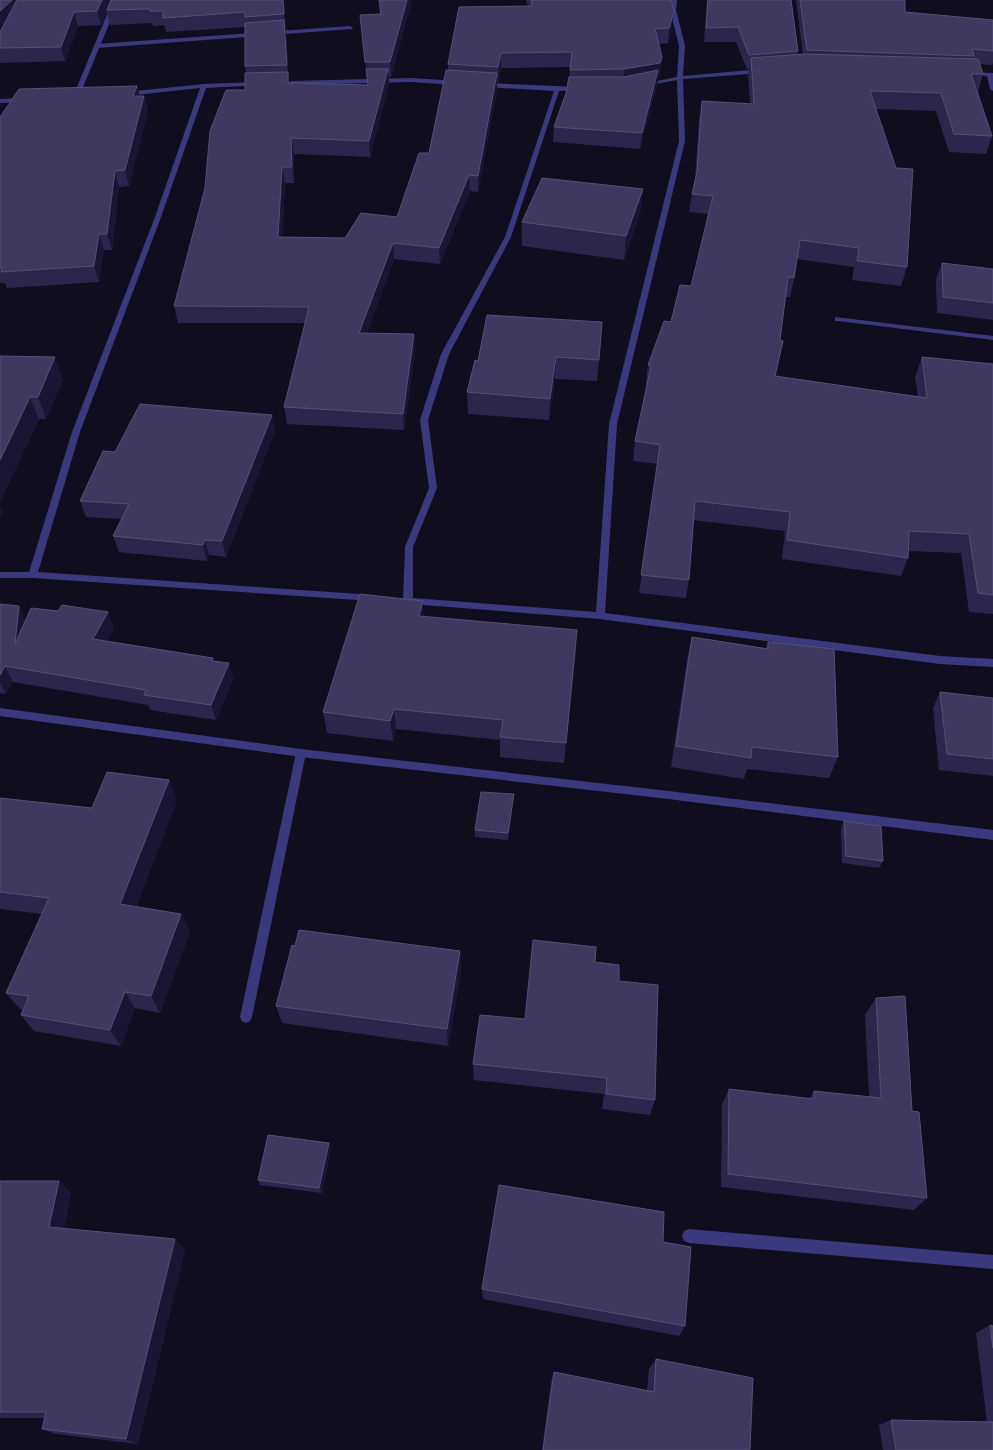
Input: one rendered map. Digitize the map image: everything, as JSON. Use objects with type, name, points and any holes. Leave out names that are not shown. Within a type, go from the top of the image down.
[{"type":"street","points":[[75,99],[116,0]]},
{"type":"street","points":[[600,616],[613,424],[682,141],[680,78],[682,46],[673,10],[674,0]]},
{"type":"street","points":[[97,46],[350,28]]},
{"type":"street","points":[[637,86],[680,78],[768,71]]},
{"type":"street","points":[[965,74],[991,75],[993,89]]},
{"type":"street","points":[[283,84],[411,80],[465,83]]},
{"type":"street","points":[[120,94],[204,86],[268,84]]},
{"type":"street","points":[[480,84],[557,89],[586,89]]},
{"type":"street","points":[[33,575],[76,432],[158,217],[204,86]]},
{"type":"street","points":[[557,89],[508,237],[445,354],[424,420],[433,488],[409,547],[404,600],[600,616],[940,660],[993,663]]},
{"type":"street","points":[[68,99],[83,98]]},
{"type":"street","points":[[0,101],[29,100]]},
{"type":"street","points":[[838,319],[993,338]]},
{"type":"street","points":[[0,575],[33,575],[385,599]]},
{"type":"street","points":[[0,712],[301,753],[668,795],[993,835]]},
{"type":"street","points":[[246,1016],[301,753]]},
{"type":"street","points":[[689,1236],[993,1262]]},
{"type":"building","points":[[0,0],[12,0],[0,11]]},
{"type":"building","points":[[17,0],[102,0],[97,11],[74,12],[61,47],[0,48],[0,32]]},
{"type":"building","points":[[111,0],[283,0],[284,14],[245,17],[245,12],[163,18],[163,11],[150,11],[150,9],[107,10]]},
{"type":"building","points":[[379,0],[407,0],[390,62],[365,62],[360,15],[381,14]]},
{"type":"building","points":[[531,0],[671,0],[674,11],[669,28],[655,29],[662,57],[660,63],[624,69],[570,70],[572,52],[501,53],[498,67],[448,64],[459,7],[532,6]]},
{"type":"building","points":[[708,0],[791,0],[798,51],[749,55],[738,27],[706,28]]},
{"type":"building","points":[[800,0],[905,0],[905,12],[993,20],[993,51],[972,49],[974,56],[807,50]]},
{"type":"building","points":[[284,20],[287,65],[245,66],[245,23]]},
{"type":"building","points":[[804,54],[978,59],[983,74],[971,74],[992,136],[954,134],[941,93],[870,91],[896,168],[913,169],[907,267],[857,261],[859,248],[800,240],[794,278],[788,277],[780,340],[783,341],[775,376],[927,398],[922,357],[993,364],[993,595],[978,593],[969,534],[909,531],[908,558],[787,540],[790,512],[695,501],[689,580],[641,575],[660,445],[635,441],[651,366],[648,365],[664,321],[671,322],[680,285],[691,286],[713,196],[692,194],[697,172],[702,101],[754,104],[751,58]]},
{"type":"building","points":[[366,69],[388,69],[369,141],[291,138],[292,167],[282,167],[278,237],[345,238],[361,213],[397,217],[419,153],[429,153],[446,70],[497,73],[478,176],[469,175],[439,248],[393,243],[359,333],[414,334],[403,414],[284,407],[309,307],[174,306],[205,188],[210,131],[226,90],[245,90],[245,73],[288,72],[288,83],[368,85]]},
{"type":"building","points":[[658,70],[642,133],[554,127],[566,93],[569,77],[624,77]]},
{"type":"building","points":[[137,86],[133,96],[144,96],[125,170],[115,171],[107,234],[99,234],[94,266],[1,272],[0,117],[19,89]]},
{"type":"building","points":[[542,178],[643,189],[626,236],[522,222]]},
{"type":"building","points":[[942,263],[993,269],[993,303],[943,297]]},
{"type":"building","points":[[487,315],[602,322],[599,360],[556,357],[550,399],[467,392],[475,360],[478,361]]},
{"type":"building","points":[[0,356],[55,357],[38,397],[30,397],[0,460]]},
{"type":"building","points":[[140,404],[272,415],[222,541],[205,540],[203,545],[113,536],[129,504],[80,501],[103,451],[115,452]]},
{"type":"building","points":[[360,594],[423,601],[419,616],[577,630],[566,743],[500,737],[503,720],[394,709],[390,721],[323,712]]},
{"type":"building","points":[[0,604],[19,606],[15,644],[31,608],[58,611],[62,605],[108,612],[93,639],[213,658],[212,661],[229,663],[211,705],[144,695],[146,690],[5,666],[0,675]]},
{"type":"building","points":[[692,637],[768,649],[768,642],[834,649],[838,757],[752,747],[751,758],[676,746]]},
{"type":"building","points":[[940,692],[993,698],[993,759],[947,754]]},
{"type":"building","points":[[107,772],[169,780],[120,904],[181,914],[151,996],[125,992],[110,1030],[21,1015],[29,996],[6,993],[49,898],[0,892],[0,798],[92,808]]},
{"type":"building","points":[[481,792],[514,794],[508,833],[475,830]]},
{"type":"building","points":[[844,821],[881,826],[883,861],[846,856]]},
{"type":"building","points":[[299,930],[460,951],[447,1029],[276,1006],[292,945],[295,946]]},
{"type":"building","points":[[533,940],[596,947],[595,962],[619,965],[619,981],[658,985],[655,1100],[606,1094],[607,1078],[473,1064],[480,1015],[525,1019]]},
{"type":"building","points":[[905,996],[912,1111],[919,1112],[927,1198],[728,1174],[729,1089],[814,1099],[814,1091],[881,1098],[876,998]]},
{"type":"building","points":[[268,1135],[329,1143],[319,1188],[258,1180]]},
{"type":"building","points":[[0,1181],[59,1181],[49,1227],[175,1239],[126,1439],[42,1429],[46,1412],[0,1412]]},
{"type":"building","points":[[499,1185],[664,1212],[663,1242],[691,1247],[685,1326],[482,1289]]},
{"type":"building","points":[[990,1325],[993,1326],[993,1348]]},
{"type":"building","points":[[656,1359],[753,1378],[750,1450],[543,1450],[554,1372],[654,1392]]},
{"type":"building","points":[[891,1420],[993,1422],[993,1450],[896,1450]]}]
